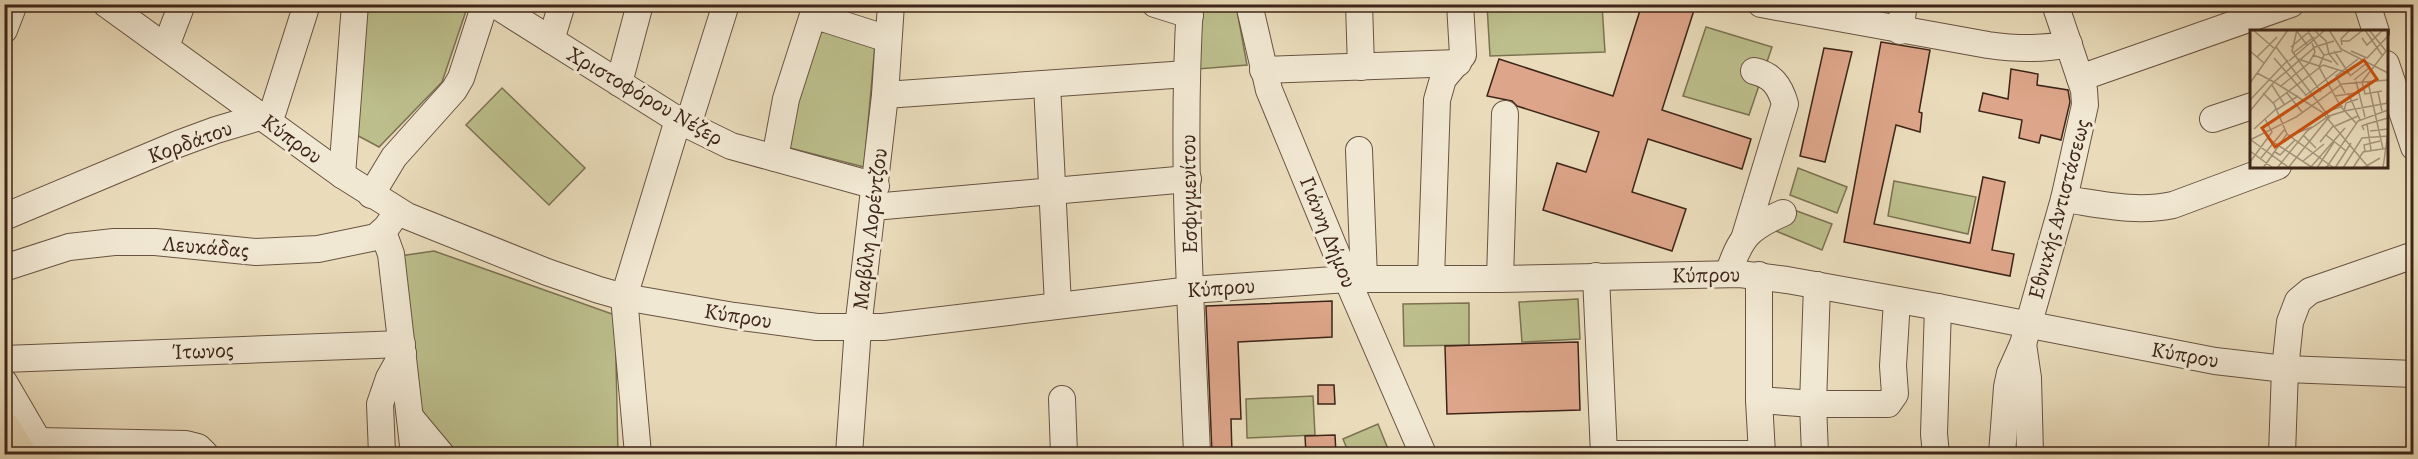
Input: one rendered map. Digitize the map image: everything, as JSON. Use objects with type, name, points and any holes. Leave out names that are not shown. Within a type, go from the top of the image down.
[{"type":"main road","points":[[4,428],[35,450]]},
{"type":"street","points":[[4,30],[14,4]]},
{"type":"street","name":"Κύπρου","points":[[106,4],[371,195],[432,228],[547,272],[624,297],[766,321],[818,327],[858,328],[911,325],[1058,304],[1191,290],[1355,278],[1500,279],[1728,274],[1759,275],[1938,307],[2026,334],[2285,369],[2414,374]]},
{"type":"street","points":[[166,46],[182,4]]},
{"type":"street","name":"Κορδάτου","points":[[4,217],[178,144],[262,117],[273,111],[307,4]]},
{"type":"street","points":[[342,175],[355,4]]},
{"type":"street","points":[[371,195],[394,157],[454,90],[461,78],[485,4]]},
{"type":"street","name":"Χριστοφόρου Νέζερ","points":[[494,4],[683,122],[719,141],[775,158],[874,196]]},
{"type":"street","points":[[551,40],[562,4]]},
{"type":"street","points":[[619,83],[640,4]]},
{"type":"street","points":[[638,454],[624,297],[683,122],[726,4]]},
{"type":"street","name":"Μαβίλη Λορέντζου","points":[[849,454],[858,328],[885,95],[891,4]]},
{"type":"street","points":[[1155,4],[1190,10]]},
{"type":"street","name":"Γιάννη Δήμου","points":[[1249,4],[1263,70],[1276,108],[1355,278],[1424,454]]},
{"type":"street","points":[[1359,4],[1361,67]]},
{"type":"street","points":[[1431,278],[1437,100],[1443,79],[1463,55],[1460,4]]},
{"type":"street","points":[[1761,4],[1899,31],[2022,50],[2069,44]]},
{"type":"street","points":[[1899,31],[1904,4]]},
{"type":"street","name":"Εθνικής Αντιστάσεως","points":[[2002,454],[2010,373],[2026,334],[2064,199],[2085,105],[2080,78],[2055,4]]},
{"type":"street","points":[[2080,78],[2291,4]]},
{"type":"street","points":[[2367,4],[2375,30]]},
{"type":"street","name":"Εσφιγμενίτου","points":[[1190,10],[1187,74],[1188,179],[1197,454]]},
{"type":"street","points":[[775,158],[786,99],[813,15],[888,39]]},
{"type":"street","points":[[1263,70],[1458,63]]},
{"type":"street","points":[[1728,274],[1741,243],[1785,104],[1781,90],[1766,74],[1754,71]]},
{"type":"street","points":[[2388,71],[2402,121],[2414,147]]},
{"type":"street","points":[[885,95],[1187,74]]},
{"type":"street","points":[[1047,84],[1058,304]]},
{"type":"street","points":[[2212,119],[2250,107]]},
{"type":"street","points":[[1500,279],[1505,114]]},
{"type":"street","points":[[1355,278],[1359,150]]},
{"type":"street","points":[[2064,199],[2132,209],[2158,208],[2272,168]]},
{"type":"street","points":[[874,196],[1052,190],[1188,179]]},
{"type":"street","points":[[398,211],[383,232],[391,254],[414,454]]},
{"type":"street","points":[[1741,243],[1757,225],[1783,213]]},
{"type":"street","name":"Λευκάδας","points":[[4,268],[63,249],[101,243],[155,242],[256,252],[287,252],[345,245],[373,238],[383,232]]},
{"type":"street","points":[[1741,243],[1768,262],[1787,280]]},
{"type":"street","points":[[2282,454],[2285,369],[2291,318],[2302,296],[2310,291],[2414,255]]},
{"type":"street","points":[[1596,276],[1604,454],[1762,454],[1759,400],[1759,275]]},
{"type":"street","points":[[1815,454],[1813,404],[1816,285]]},
{"type":"street","points":[[1759,400],[1881,405],[1892,400],[1897,300]]},
{"type":"street","points":[[1935,454],[1938,307]]},
{"type":"street","name":"Εθνικής Αντιστάσεως","points":[[2026,334],[2030,454]]},
{"type":"street","points":[[382,454],[380,404],[402,348]]},
{"type":"street","name":"Ίτωνος","points":[[4,359],[402,348]]},
{"type":"street","points":[[4,382],[35,450],[186,444],[198,447],[205,454]]},
{"type":"street","points":[[1062,399],[1064,454]]},
{"type":"street","points":[[411,418],[441,454]]},
{"type":"green space","points":[[363,5],[468,5],[442,82],[379,147],[351,132]]},
{"type":"green space","points":[[1203,5],[1236,5],[1247,65],[1198,69]]},
{"type":"green space","points":[[1487,5],[1602,5],[1605,52],[1490,56]]},
{"type":"green space","points":[[1706,27],[1772,47],[1749,115],[1683,96]]},
{"type":"green space","points":[[827,30],[875,45],[864,167],[790,148],[795,97],[816,35]]},
{"type":"green space","points":[[502,88],[585,168],[549,205],[466,125]]},
{"type":"green space","points":[[1798,168],[1847,187],[1837,213],[1790,195]]},
{"type":"green space","points":[[1894,181],[1976,197],[1968,234],[1888,216]]},
{"type":"green space","points":[[1786,207],[1832,224],[1822,250],[1776,231]]},
{"type":"green space","points":[[434,251],[615,315],[618,454],[448,454],[415,415],[400,256]]},
{"type":"green space","points":[[1578,299],[1580,339],[1522,342],[1519,302]]},
{"type":"green space","points":[[1469,303],[1469,345],[1404,346],[1403,304]]},
{"type":"green space","points":[[1313,396],[1315,435],[1247,438],[1246,399]]},
{"type":"green space","points":[[1378,424],[1390,454],[1349,454],[1343,439]]},
{"type":"building","points":[[1642,4],[1696,4],[1662,110],[1751,139],[1742,169],[1648,139],[1632,192],[1686,209],[1672,251],[1543,210],[1557,163],[1586,172],[1599,132],[1517,106],[1512,101],[1487,96],[1499,59],[1613,96]]},
{"type":"building","points":[[1881,42],[1930,50],[1919,112],[1922,113],[1920,132],[1896,125],[1874,224],[1970,243],[1983,177],[2005,182],[1992,250],[2014,254],[2010,276],[1844,242]]},
{"type":"building","points":[[1824,48],[1852,52],[1825,162],[1800,156]]},
{"type":"building","points":[[2011,69],[2038,74],[2037,85],[2068,90],[2070,102],[2061,140],[2041,135],[2039,143],[2019,138],[2022,120],[1979,111],[1983,93],[2008,99]]},
{"type":"building","points":[[1332,301],[1332,337],[1238,342],[1241,419],[1231,419],[1232,454],[1212,454],[1206,306]]},
{"type":"building","points":[[1578,342],[1580,410],[1447,414],[1445,346]]},
{"type":"building","points":[[1318,385],[1334,385],[1335,404],[1318,404]]},
{"type":"building","points":[[1335,435],[1336,454],[1306,454],[1305,436]]}]
